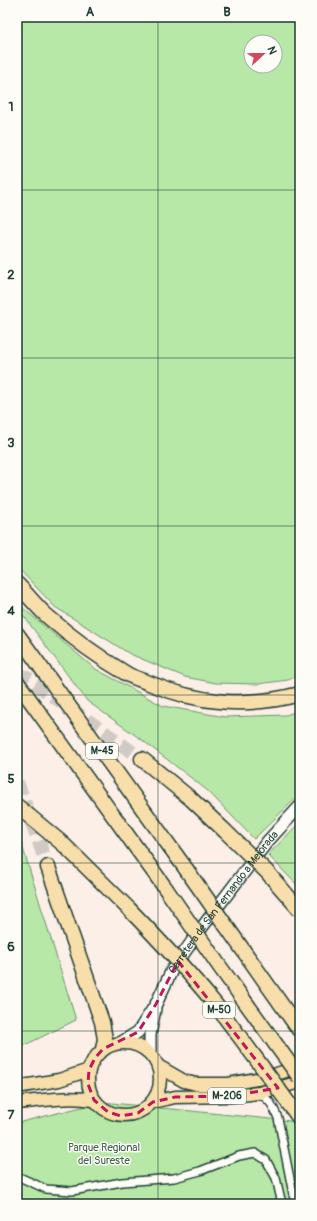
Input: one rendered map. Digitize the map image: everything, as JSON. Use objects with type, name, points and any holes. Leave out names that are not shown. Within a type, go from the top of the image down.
[{"type":"highway","points":[[17,584],[45,614],[81,644],[128,674],[168,691],[205,700],[231,703],[279,699],[300,694]]},
{"type":"highway","name":"M-45","points":[[17,634],[186,869],[300,1031]]},
{"type":"highway","name":"M-45","points":[[17,682],[166,889],[299,1081]]},
{"type":"highway","points":[[142,759],[191,799],[224,830],[267,872],[300,910]]},
{"type":"highway","name":"M-50","points":[[17,806],[64,844],[170,952],[214,1003],[300,1119]]},
{"type":"highway","points":[[48,867],[102,1022],[105,1039],[103,1049]]},
{"type":"main road","points":[[17,1103],[49,1099],[94,1100],[88,1084],[89,1070],[94,1058],[103,1049],[120,1043],[137,1045],[150,1053]]},
{"type":"main road","name":"M-206","points":[[150,1053],[158,1066],[160,1078],[159,1088],[153,1102]]},
{"type":"main road","name":"M-206","points":[[158,1066],[184,1081],[196,1084],[228,1084],[268,1077],[300,1066]]},
{"type":"main road","points":[[17,1087],[59,1080],[89,1070]]},
{"type":"main road","name":"M-206","points":[[94,1100],[108,1112],[121,1116],[138,1113],[153,1102],[175,1097],[231,1096],[259,1093],[299,1081]]},
{"type":"street","name":"Carretera de San Fernando a Mejorada","points":[[156,1004],[172,970],[200,930],[267,842],[300,806]]},
{"type":"street","points":[[120,1043],[138,1032],[156,1004]]},
{"type":"street","points":[[150,1053],[150,1035],[156,1004]]},
{"type":"street","points":[[278,1118],[279,1104],[284,1095],[299,1081]]},
{"type":"street","points":[[259,1093],[267,1098],[273,1105],[278,1118],[295,1204]]},
{"type":"street","points":[[17,1176],[46,1189],[72,1191],[122,1182],[174,1178],[200,1171],[240,1156],[255,1153],[266,1160],[276,1178],[282,1204]]},
{"type":"highlighted area","points":[[178,961],[278,1088],[231,1096],[175,1097],[153,1102],[138,1113],[121,1116],[108,1112],[94,1100],[88,1084],[89,1070],[95,1058],[103,1049],[138,1032],[156,1004]]},
{"type":"green space","points":[[17,17],[300,17],[300,675],[288,680],[258,684],[216,683],[185,677],[130,654],[55,607],[17,567]]},
{"type":"green space","points":[[17,603],[94,668],[163,706],[225,717],[286,715],[300,710],[300,794],[254,839],[208,791],[142,740],[87,701],[17,607]]},
{"type":"green space","points":[[300,822],[300,888],[268,855]]},
{"type":"green space","points":[[17,829],[76,1020],[17,1049]]},
{"type":"green space","name":"Parque Regional del Sureste","points":[[102,1102],[300,1122],[300,1204],[17,1204],[17,1123]]},
{"type":"tunnel","points":[[17,673],[29,679],[142,759]]},
{"type":"tunnel","points":[[17,782],[48,867]]}]
